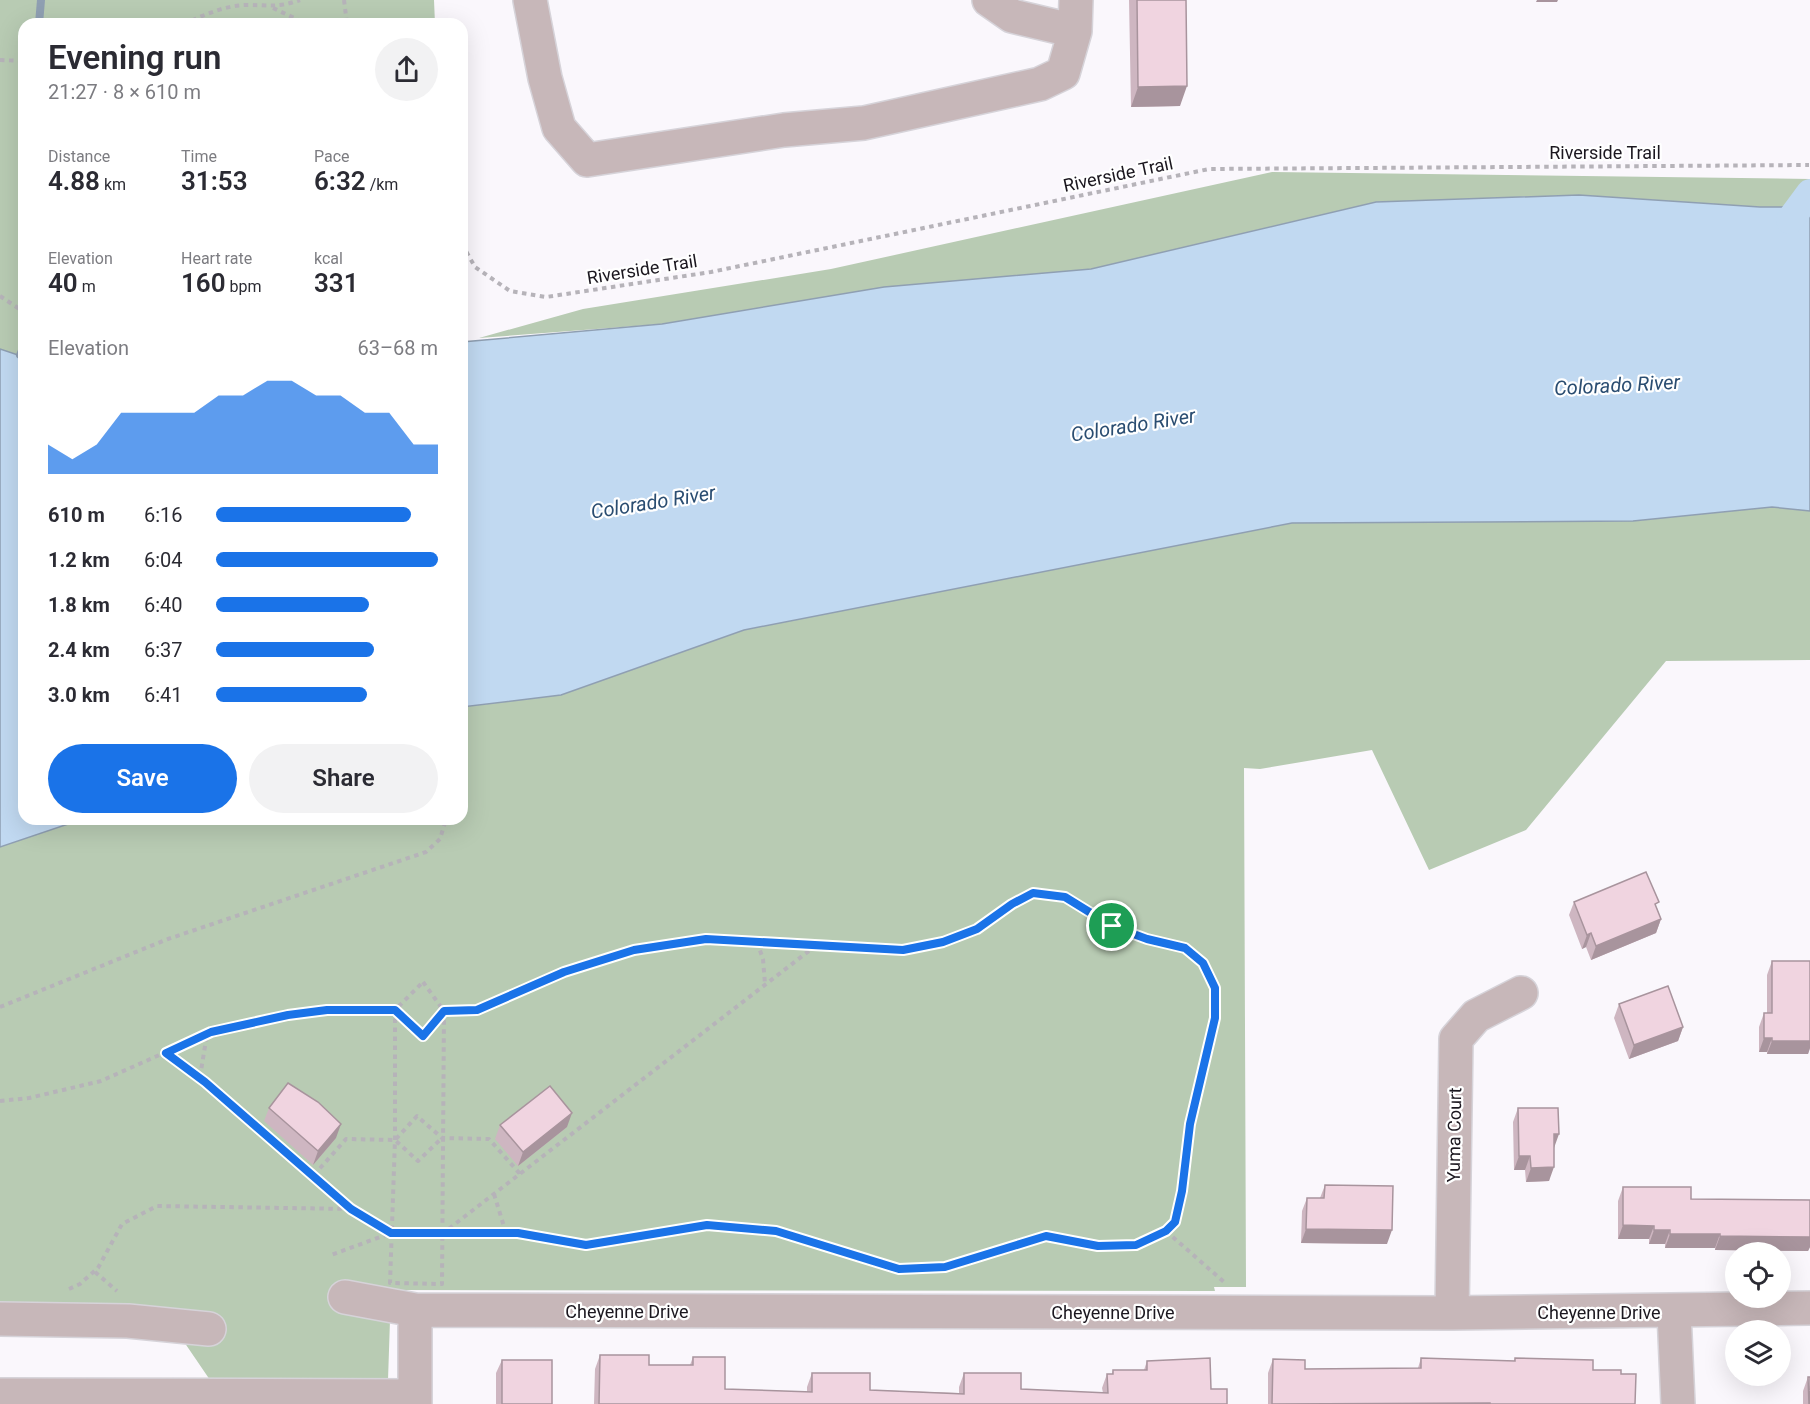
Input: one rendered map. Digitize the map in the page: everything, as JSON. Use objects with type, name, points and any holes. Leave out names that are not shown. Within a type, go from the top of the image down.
[{"type":"street","points":[[530,0],[545,78],[559,128],[587,160],[784,130],[864,123],[1040,84],[1062,73],[1075,15],[1012,16],[989,0]]},
{"type":"street","name":"Yuma Court","points":[[1452,1313],[1456,1039],[1476,1016],[1521,993]]},
{"type":"street","name":"Cheyenne Drive","points":[[345,1297],[415,1310],[1452,1313],[1674,1312],[1810,1308]]},
{"type":"street","points":[[0,1395],[415,1400],[415,1310]]},
{"type":"street","points":[[1674,1312],[1678,1404]]},
{"type":"street","points":[[0,1319],[128,1321],[209,1329]]},
{"type":"path","points":[[196,18],[208,12],[237,6],[272,7],[300,0]]},
{"type":"path","points":[[344,0],[346,18]]},
{"type":"path","points":[[272,7],[295,18]]},
{"type":"path","points":[[0,60],[18,61]]},
{"type":"path","name":"Riverside Trail","points":[[468,254],[476,267],[510,291],[546,297],[711,272],[1209,169],[1809,165]]},
{"type":"path","points":[[0,296],[18,308]]},
{"type":"path","points":[[0,1007],[168,939],[426,852],[440,838],[444,825]]},
{"type":"path","points":[[0,1101],[29,1098],[100,1081],[208,1034],[288,1015],[327,1010],[395,1010],[423,1036],[444,1011],[477,1010],[564,972],[634,950],[706,939],[813,947],[903,950],[943,942],[977,929],[1012,904],[1033,893],[1065,897],[1112,926],[1147,939],[1185,948],[1203,963],[1215,988],[1215,1018],[1190,1124],[1182,1191],[1175,1222],[1166,1231],[1136,1245],[1098,1246],[1046,1236],[945,1267],[899,1269],[776,1231],[707,1225],[586,1245],[506,1233],[391,1233],[331,1256]]},
{"type":"path","points":[[757,942],[763,959],[765,984]]},
{"type":"path","points":[[442,1234],[813,947]]},
{"type":"path","points":[[390,1283],[395,1140],[395,1010],[423,982],[444,1011],[442,1284]]},
{"type":"path","points":[[200,1078],[208,1034]]},
{"type":"path","points":[[166,1053],[200,1078],[314,1174],[351,1209],[391,1233]]},
{"type":"path","points":[[395,1140],[417,1116],[442,1138],[489,1138],[521,1174]]},
{"type":"path","points":[[314,1174],[346,1139],[395,1140],[418,1161],[442,1138]]},
{"type":"path","points":[[494,1194],[506,1233]]},
{"type":"path","points":[[95,1272],[122,1224],[157,1206],[351,1209]]},
{"type":"path","points":[[1166,1231],[1229,1287],[1239,1313]]},
{"type":"green space","points":[[0,0],[434,0],[435,18],[18,18],[18,435],[0,439]]},
{"type":"green space","points":[[1272,172],[1810,179],[1810,207],[1760,207],[1579,195],[1376,202],[1091,269],[662,324],[479,338],[583,309],[831,269]]},
{"type":"green space","points":[[1772,507],[1810,511],[1810,660],[1666,661],[1526,830],[1429,870],[1372,750],[1260,769],[1244,768],[1246,1287],[1214,1287],[1215,1291],[391,1290],[388,1380],[210,1380],[163,1311],[0,1306],[0,846],[62,825],[468,825],[468,706],[561,695],[744,630],[1292,523],[1633,521]]},
{"type":"water","name":"Colorado River","points":[[1579,195],[1760,207],[1810,207],[1810,511],[1772,507],[1633,521],[1292,523],[744,630],[561,695],[468,706],[468,341],[662,324],[884,287],[1091,269],[1376,202]]},
{"type":"water","points":[[0,349],[18,355],[18,825],[65,825],[0,847]]},
{"type":"building","points":[[1137,0],[1186,0],[1187,86],[1138,87]]},
{"type":"building","points":[[1646,872],[1659,902],[1655,904],[1661,919],[1596,946],[1591,933],[1587,935],[1574,902]]},
{"type":"building","points":[[1772,961],[1810,961],[1810,1041],[1772,1041],[1772,1038],[1764,1038],[1764,1013],[1772,1013]]},
{"type":"building","points":[[1668,986],[1683,1027],[1634,1045],[1619,1004]]},
{"type":"building","points":[[288,1083],[318,1102],[341,1124],[318,1151],[269,1108]]},
{"type":"building","points":[[550,1086],[572,1113],[523,1152],[500,1125]]},
{"type":"building","points":[[1518,1108],[1558,1108],[1559,1134],[1554,1134],[1554,1167],[1531,1168],[1530,1156],[1519,1156]]},
{"type":"building","points":[[1325,1185],[1393,1186],[1392,1230],[1306,1229],[1307,1198],[1324,1198]]},
{"type":"building","points":[[1623,1187],[1691,1187],[1691,1199],[1810,1200],[1810,1237],[1670,1234],[1670,1230],[1654,1230],[1654,1226],[1623,1225]]},
{"type":"building","points":[[600,1355],[649,1355],[649,1365],[693,1365],[693,1357],[725,1357],[725,1389],[812,1392],[812,1373],[870,1373],[870,1390],[964,1394],[964,1373],[1021,1373],[1021,1389],[1108,1393],[1107,1374],[1113,1374],[1113,1370],[1147,1370],[1147,1361],[1210,1358],[1211,1389],[1227,1389],[1227,1404],[599,1404]]},
{"type":"building","points":[[1421,1358],[1515,1361],[1515,1358],[1593,1360],[1593,1370],[1621,1370],[1621,1374],[1636,1374],[1635,1404],[1272,1404],[1273,1359],[1305,1360],[1305,1369],[1421,1368]]},
{"type":"building","points":[[502,1360],[552,1360],[552,1404],[502,1404]]},
{"type":"building","points":[[1808,1377],[1810,1377],[1810,1404],[1809,1404]]},
{"type":"waterway","points":[[40,18],[41,0]]},
{"type":"waterway","points":[[1790,220],[1810,193]]},
{"type":"route","points":[[1033,893],[1065,897],[1112,926],[1147,939],[1185,948],[1203,963],[1215,988],[1215,1018],[1190,1124],[1182,1191],[1175,1222],[1166,1231],[1136,1245],[1098,1246],[1046,1236],[945,1267],[899,1269],[776,1231],[707,1225],[586,1245],[518,1233],[391,1233],[351,1209],[314,1174],[205,1082],[166,1053],[211,1032],[288,1015],[327,1010],[395,1010],[423,1036],[444,1011],[477,1010],[564,972],[634,950],[706,939],[813,947],[903,950],[943,942],[977,929],[1012,904],[1033,893]]}]
